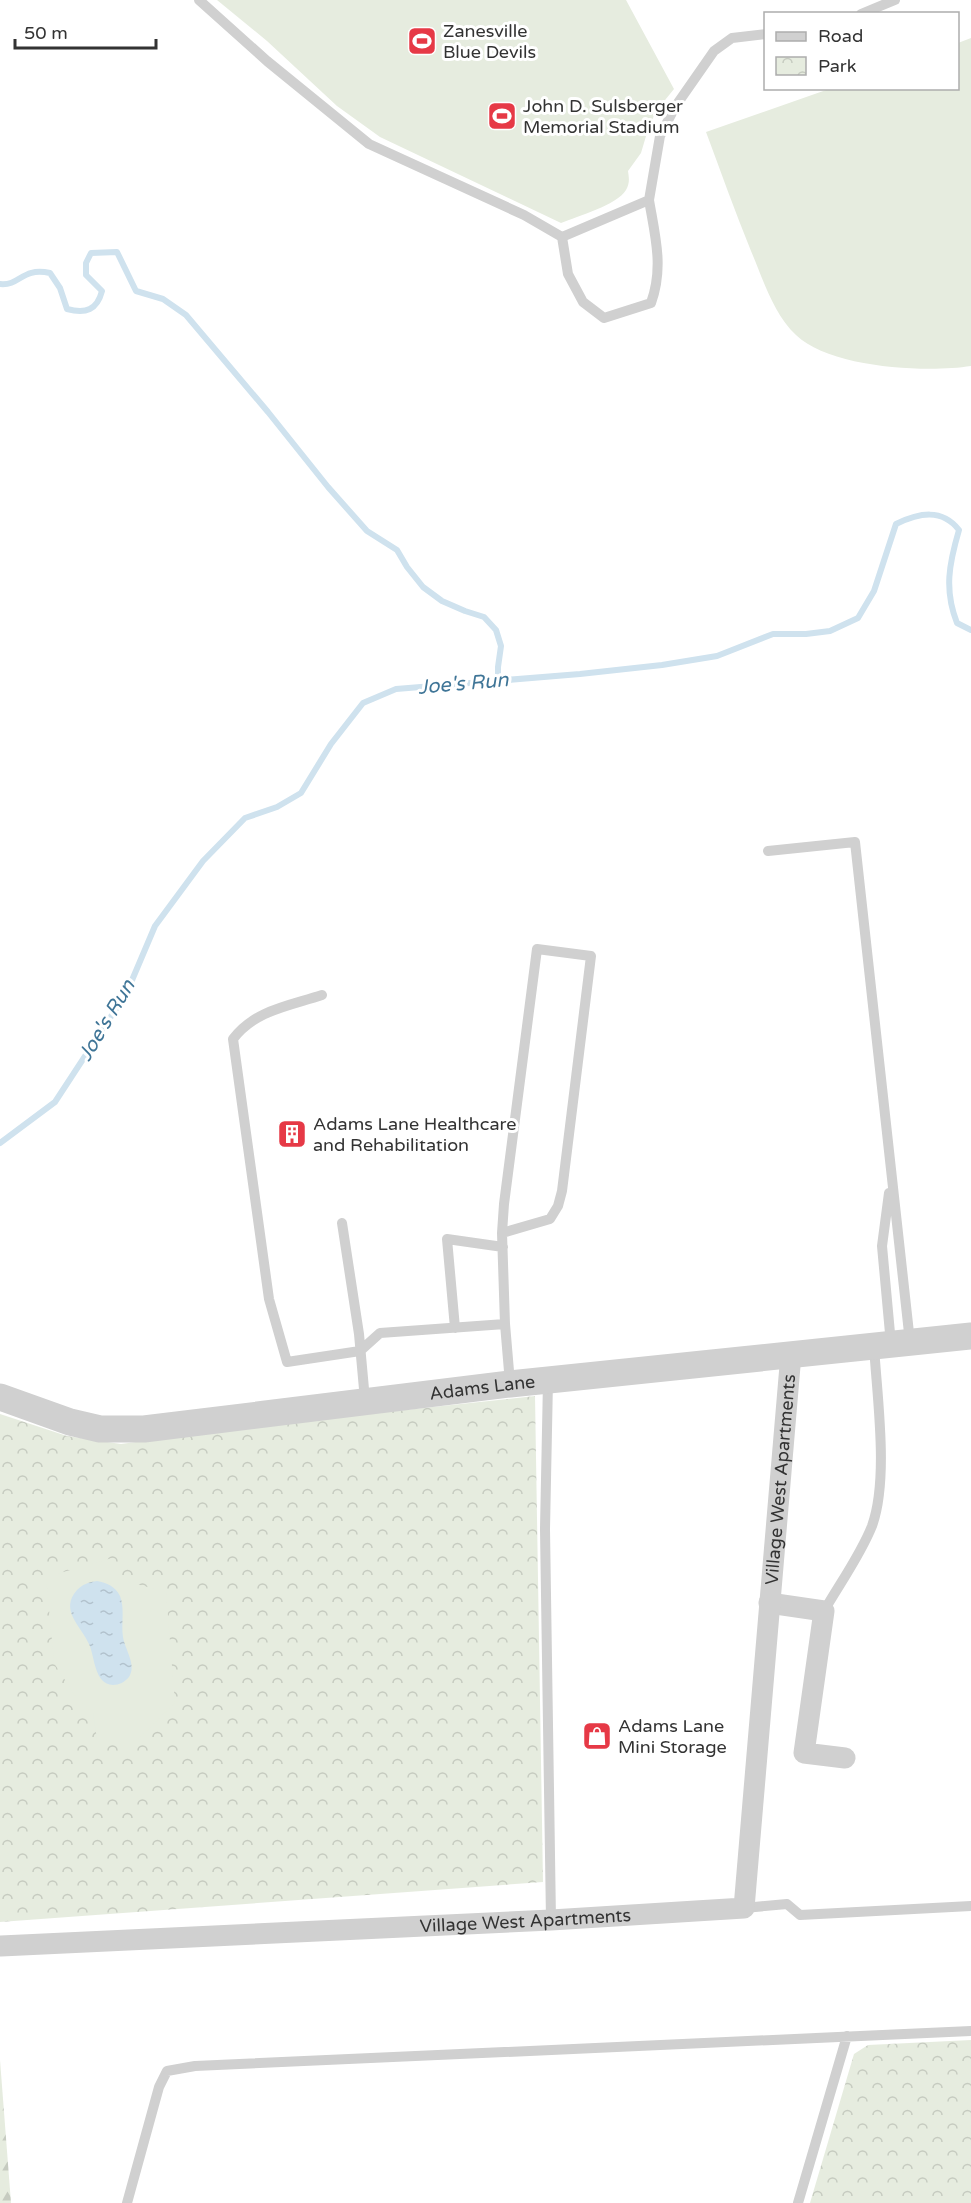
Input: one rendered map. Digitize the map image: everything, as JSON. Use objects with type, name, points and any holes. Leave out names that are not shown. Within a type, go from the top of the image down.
[{"type":"street","name":"Adams Lane","points":[[0,1397],[70,1422],[100,1429],[121,1430],[365,1400],[971,1336]]},
{"type":"street","name":"Village West Apartments","points":[[1,1946],[551,1920],[744,1908],[791,1354]]},
{"type":"street","name":"Village West Apartments","points":[[769,1603],[824,1611]]},
{"type":"street","points":[[824,1611],[804,1753],[845,1758]]},
{"type":"lane","points":[[200,0],[267,61],[369,144],[524,215],[562,237]]},
{"type":"lane","points":[[866,12],[895,0]]},
{"type":"lane","points":[[562,237],[568,274],[583,302],[604,318],[651,303],[657,286],[658,259],[649,200],[660,136],[675,107],[714,51],[732,38],[764,34]]},
{"type":"lane","points":[[562,237],[649,200]]},
{"type":"lane","points":[[768,851],[855,842],[892,1181],[892,1344],[880,1452],[880,1495],[872,1526],[824,1611]]},
{"type":"lane","points":[[502,1233],[550,1219],[558,1206],[562,1191],[591,956],[537,949],[502,1233],[505,1324],[510,1384]]},
{"type":"lane","points":[[322,995],[258,1016],[243,1026],[233,1039],[269,1299],[287,1362],[360,1351],[380,1333],[505,1324]]},
{"type":"lane","points":[[892,1181],[882,1246],[892,1344]]},
{"type":"lane","points":[[342,1223],[359,1334],[365,1400]]},
{"type":"lane","points":[[454,1328],[447,1239],[503,1247]]},
{"type":"lane","points":[[548,1380],[545,1529],[551,1920]]},
{"type":"lane","points":[[744,1908],[787,1905],[800,1915],[971,1906]]},
{"type":"lane","points":[[127,2203],[159,2087],[167,2071],[195,2066],[971,2031]]},
{"type":"lane","points":[[798,2203],[846,2036]]},
{"type":"green space","name":"John D. Sulsberger Memorial Stadium","points":[[217,0],[626,0],[674,89],[657,110],[649,126],[641,153],[628,171],[629,183],[626,190],[606,205],[561,223],[380,137],[337,106],[267,41]]},
{"type":"green space","points":[[971,38],[971,366],[929,369],[879,366],[831,355],[811,346],[796,335],[781,317],[769,295],[739,222],[706,132],[826,90],[959,90],[959,43]]},
{"type":"green space","points":[[535,1396],[543,1882],[0,1922],[0,1414],[67,1436],[121,1444],[245,1427]]},
{"type":"green space","points":[[112,1558],[118,1579],[166,1592],[175,1703],[138,1739],[97,1739],[93,1713],[76,1697],[54,1663],[46,1577]]},
{"type":"green space","points":[[971,2040],[971,2203],[810,2203],[854,2054],[868,2045]]},
{"type":"green space","points":[[0,2060],[11,2203],[0,2203]]},
{"type":"water","points":[[97,1581],[113,1587],[120,1596],[123,1611],[123,1637],[132,1668],[129,1677],[124,1682],[113,1685],[102,1680],[99,1675],[89,1644],[71,1611],[72,1597],[77,1590]]},
{"type":"waterway","points":[[0,284],[13,282],[33,272],[50,273],[60,288],[67,309],[85,311],[97,303],[102,291],[86,275],[86,263],[91,253],[117,252],[136,291],[163,299],[186,315],[328,487],[367,531],[397,550],[423,587],[442,601],[484,617],[496,630],[501,646],[498,681]]},
{"type":"waterway","name":"Joe's Run","points":[[0,1143],[55,1102],[127,992],[155,926],[203,861],[245,818],[277,807],[301,793],[331,744],[363,703],[396,689],[662,665],[717,656],[773,634],[830,631],[858,618],[874,591],[896,524],[922,515],[945,518],[959,530],[949,577],[950,599],[957,623],[971,630]]},
{"type":"place","name":"Zanesville Blue Devils","points":[[422,41]]},
{"type":"place","name":"John D. Sulsberger Memorial Stadium","points":[[502,116]]},
{"type":"place","name":"Adams Lane Healthcare and Rehabilitation","points":[[292,1134]]},
{"type":"place","name":"Adams Lane Mini Storage","points":[[597,1736]]}]
